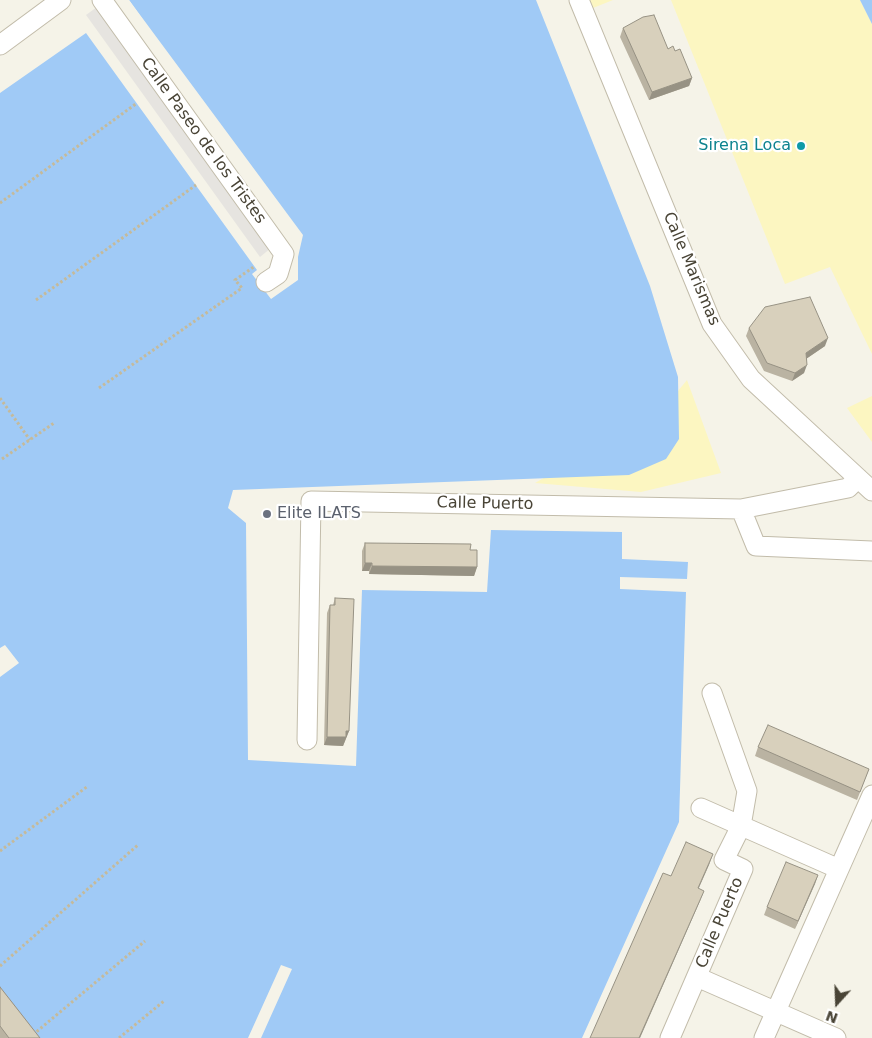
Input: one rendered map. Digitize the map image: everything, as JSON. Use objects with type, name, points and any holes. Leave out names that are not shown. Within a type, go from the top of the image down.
[{"type":"street","points":[[0,45],[61,0]]},
{"type":"street","name":"Calle Paseo de los Tristes","points":[[102,0],[284,254],[278,274],[266,282]]},
{"type":"street","name":"Calle Marismas","points":[[579,0],[712,324],[751,379],[872,491]]},
{"type":"street","points":[[858,478],[848,488],[740,509],[756,546],[872,551]]},
{"type":"street","name":"Calle Puerto","points":[[307,740],[311,501],[740,509]]},
{"type":"street","name":"Calle Puerto","points":[[670,1038],[743,869],[724,860],[741,826],[747,791],[712,692]]},
{"type":"street","points":[[764,1038],[872,795]]},
{"type":"street","points":[[701,808],[839,869]]},
{"type":"street","name":"Calle Puerto","points":[[697,976],[776,1011],[815,1034],[836,1038]]},
{"type":"path","points":[[0,203],[137,103]]},
{"type":"path","points":[[36,300],[196,185]]},
{"type":"path","points":[[99,388],[242,288],[235,280],[255,266]]},
{"type":"path","points":[[0,398],[30,440]]},
{"type":"path","points":[[2,459],[54,423]]},
{"type":"path","points":[[0,851],[88,786]]},
{"type":"path","points":[[0,966],[139,844]]},
{"type":"path","points":[[29,1038],[145,941]]},
{"type":"path","points":[[119,1038],[164,1001]]},
{"type":"sand","points":[[590,0],[613,0],[593,8]]},
{"type":"sand","name":"Sirena Loca","points":[[671,0],[860,0],[872,24],[872,354],[830,267],[785,284]]},
{"type":"sand","points":[[687,380],[721,473],[641,492],[535,483],[663,409]]},
{"type":"sand","points":[[872,396],[872,442],[847,408]]},
{"type":"shaded area","points":[[97,7],[271,248],[260,257],[86,15]]},
{"type":"water","points":[[129,0],[536,0],[650,286],[678,377],[679,439],[666,459],[629,475],[233,490],[228,508],[246,523],[248,760],[356,766],[362,590],[487,592],[491,530],[622,532],[622,559],[688,562],[687,579],[620,577],[620,589],[686,592],[679,822],[582,1038],[28,1038],[0,1002],[0,677],[19,663],[5,645],[0,648],[0,93],[86,33],[257,270],[252,274],[271,299],[298,280],[298,242]]},
{"type":"water","points":[[860,0],[872,0],[872,24]]},
{"type":"pier","points":[[126,0],[129,0],[303,235],[298,257],[295,254],[295,243]]},
{"type":"pier","points":[[281,965],[292,969],[261,1038],[248,1038]]},
{"type":"building","points":[[654,15],[668,49],[673,46],[675,51],[680,49],[692,78],[652,92],[623,28],[643,17]]},
{"type":"building","points":[[810,297],[828,338],[806,353],[807,365],[795,373],[767,363],[749,328],[765,307]]},
{"type":"building","points":[[365,543],[471,544],[470,550],[477,550],[477,567],[372,566],[372,563],[365,563]]},
{"type":"building","points":[[335,598],[354,599],[349,731],[346,731],[346,737],[327,737],[330,605],[335,605]]},
{"type":"building","points":[[768,725],[869,769],[860,792],[758,747]]},
{"type":"building","points":[[686,842],[713,854],[698,888],[704,891],[639,1038],[590,1038],[663,873],[671,876]]},
{"type":"building","points":[[786,862],[818,875],[798,921],[767,907]]},
{"type":"building","points":[[0,987],[40,1038],[9,1038],[0,1026]]},
{"type":"place","name":"Sirena Loca","points":[[801,146]]},
{"type":"place","name":"Elite ILATS","points":[[267,514]]}]
